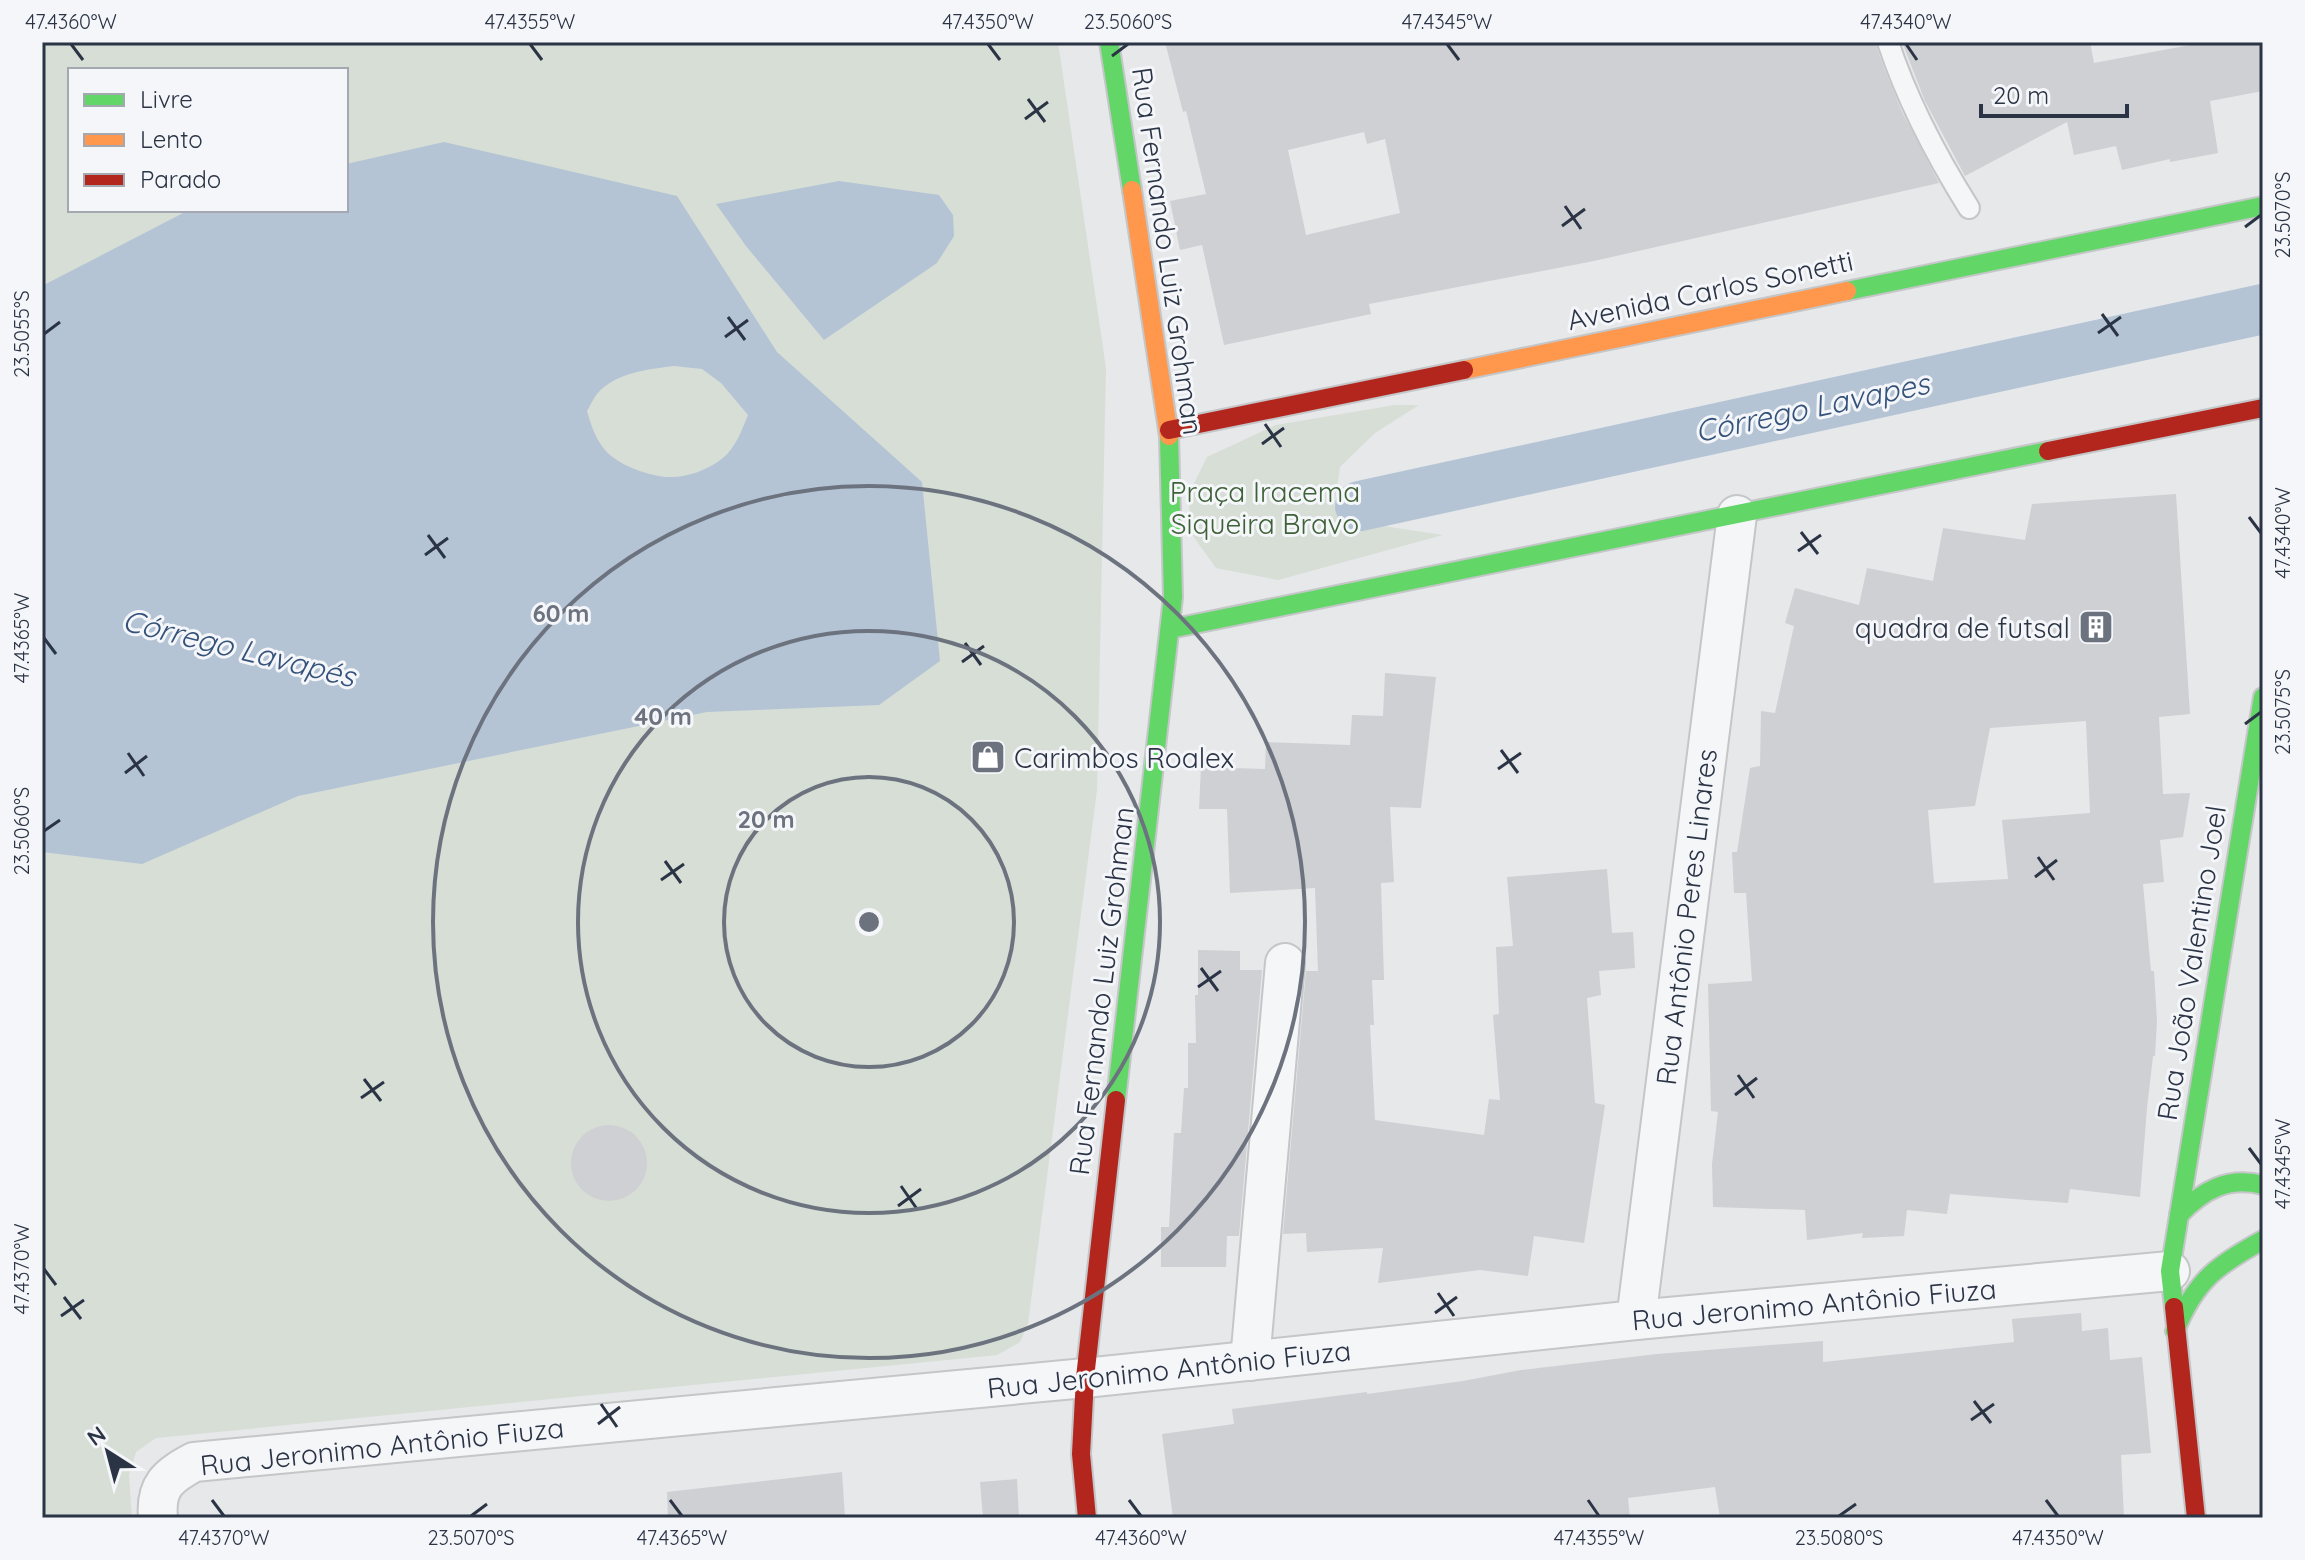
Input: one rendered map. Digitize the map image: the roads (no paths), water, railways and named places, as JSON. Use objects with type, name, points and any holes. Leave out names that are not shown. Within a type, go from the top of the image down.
[{"type":"street","name":"Rua Fernando Luiz Grohman","points":[[1087,1518],[1081,1454],[1085,1378],[1173,597],[1169,430],[1109,42]]},
{"type":"street","name":"Avenida Carlos Sonetti","points":[[1169,430],[2263,206]]},
{"type":"street","points":[[1170,629],[2263,408]]},
{"type":"street","name":"Rua Antônio Peres Linares","points":[[1636,1320],[1737,515]]},
{"type":"street","name":"Rua João Valentino Joel","points":[[2196,1518],[2175,1331],[2179,1215],[2263,697]]},
{"type":"street","points":[[1250,1361],[1285,963]]},
{"type":"street","points":[[2179,1215],[2195,1198],[2217,1184],[2236,1180],[2263,1185]]},
{"type":"street","points":[[2175,1331],[2181,1313],[2200,1282],[2211,1271],[2244,1250]]},
{"type":"street","name":"Rua Jeronimo Antônio Fiuza","points":[[158,1518],[157,1500],[172,1474],[194,1462],[1250,1361],[1636,1320],[2177,1254]]},
{"type":"lane","points":[[1888,42],[1937,156],[1969,208]]},
{"type":"water","name":"Córrego Lavapés","points":[[444,142],[677,196],[777,352],[922,482],[940,661],[879,705],[707,712],[298,796],[142,864],[42,852],[42,286],[185,212],[348,212],[348,164]],"holes":[[[674,366],[702,369],[721,383],[748,415],[737,440],[725,457],[714,464],[678,477],[646,473],[611,456],[596,436],[587,411],[604,387],[632,373]]]},
{"type":"water","points":[[839,181],[939,195],[953,215],[954,236],[937,263],[824,340],[746,246],[716,204]]},
{"type":"waterway","name":"Córrego Lavapes","points":[[1360,506],[2263,309]]},
{"type":"place","name":"quadra de futsal","points":[[2096,627]]},
{"type":"place","name":"Carimbos Roalex","points":[[988,757]]},
{"type":"park label","name":"Praça Iracema Siqueira Bravo","points":[[1265,507]]}]
